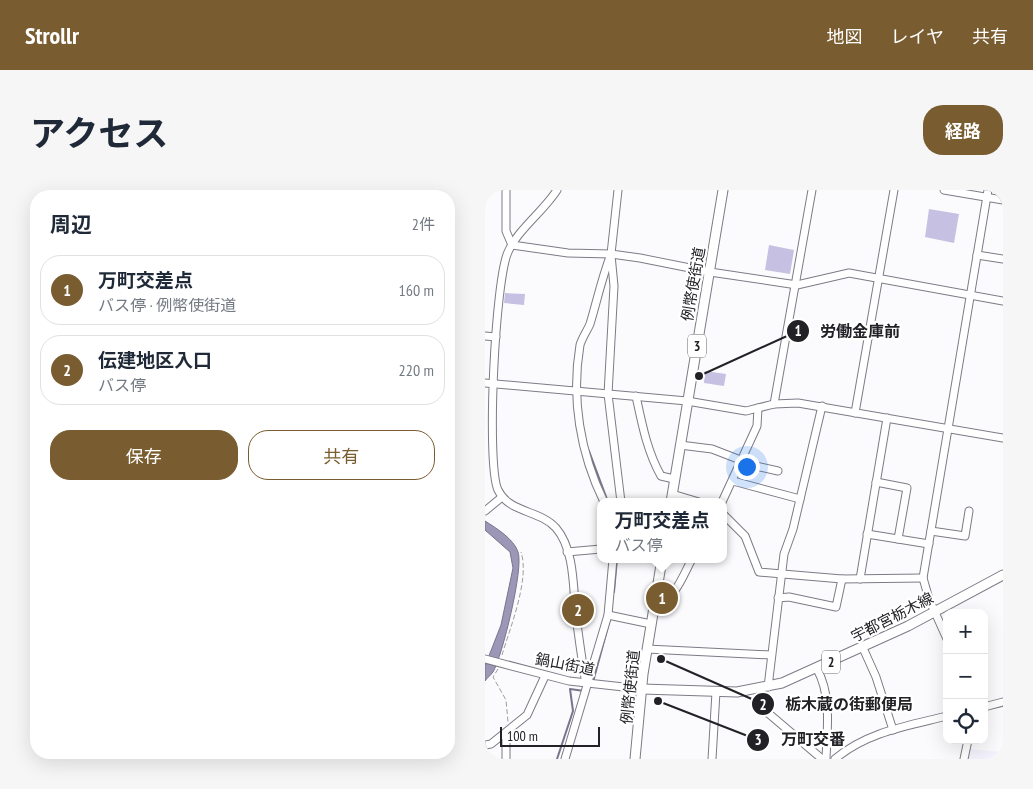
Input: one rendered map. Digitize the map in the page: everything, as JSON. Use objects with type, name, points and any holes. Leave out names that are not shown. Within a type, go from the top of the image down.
[{"type":"main road","name":"例幣使街道","points":[[671,498],[723,190]]},
{"type":"main road","name":"例幣使街道","points":[[635,759],[647,649],[661,563]]},
{"type":"main road","name":"宇都宮栃木線","points":[[642,689],[716,692],[764,688],[817,669],[863,648],[1003,575]]},
{"type":"street","points":[[504,190],[506,231],[512,245]]},
{"type":"street","points":[[557,190],[512,245],[504,265],[496,337],[494,476],[502,497],[511,504],[549,522],[561,535],[567,552],[586,684]]},
{"type":"street","points":[[601,498],[583,450],[577,391],[581,343],[589,327],[611,254],[618,190]]},
{"type":"street","points":[[774,404],[797,284],[812,190]]},
{"type":"street","points":[[855,412],[894,190]]},
{"type":"street","points":[[944,190],[987,194],[1003,200]]},
{"type":"street","points":[[943,631],[934,612],[923,578],[987,194]]},
{"type":"street","points":[[512,245],[569,253],[611,254],[710,272],[797,284],[849,273],[1003,301]]},
{"type":"street","points":[[611,254],[615,286],[608,394],[621,498]]},
{"type":"street","points":[[977,255],[1003,259]]},
{"type":"street","points":[[485,336],[496,337]]},
{"type":"street","points":[[485,383],[687,401],[746,411],[774,404],[798,403],[1003,438]]},
{"type":"street","points":[[636,396],[647,443],[656,467],[661,476],[674,479]]},
{"type":"street","points":[[822,406],[781,572],[771,656],[764,688],[768,713],[822,759]]},
{"type":"street","points":[[724,498],[757,426],[758,408]]},
{"type":"street","points":[[860,579],[887,418]]},
{"type":"street","points":[[680,445],[712,449],[778,471]]},
{"type":"street","points":[[733,481],[800,498]]},
{"type":"street","points":[[876,482],[907,488],[898,540]]},
{"type":"street","points":[[485,510],[502,497]]},
{"type":"street","points":[[931,531],[965,536],[969,512]]},
{"type":"street","points":[[727,518],[745,536],[759,572],[781,572],[843,579],[923,578]]},
{"type":"street","points":[[867,534],[929,544]]},
{"type":"street","points":[[567,552],[597,549]]},
{"type":"street","points":[[565,759],[607,615],[613,563]]},
{"type":"street","points":[[655,604],[667,600],[675,591],[690,563]]},
{"type":"street","points":[[778,598],[789,597],[836,607],[843,579]]},
{"type":"street","points":[[607,615],[651,624]]},
{"type":"street","points":[[863,648],[876,677],[893,730]]},
{"type":"street","points":[[647,649],[771,656]]},
{"type":"street","name":"鍋山街道","points":[[486,659],[545,676],[586,684],[642,689]]},
{"type":"street","points":[[817,669],[824,681],[827,693],[827,759]]},
{"type":"street","points":[[485,745],[491,744],[507,732],[530,710],[545,676]]},
{"type":"street","points":[[712,759],[716,692]]},
{"type":"street","points":[[988,706],[1003,702]]},
{"type":"street","points":[[835,759],[852,745],[893,730],[943,717]]},
{"type":"street","points":[[506,759],[507,732]]},
{"type":"street","points":[[963,759],[967,744]]},
{"type":"path","points":[[507,732],[505,700],[493,678],[517,606],[524,564],[521,552]]},
{"type":"shaded area","points":[[485,521],[504,534],[513,543],[518,552],[519,561],[515,593],[502,649],[493,672],[485,681],[485,666],[501,625],[513,568],[510,552],[485,530]]},
{"type":"shaded area","points":[[969,749],[1003,752],[1003,759],[967,759]]},
{"type":"building","points":[[929,209],[959,214],[954,243],[925,237]]},
{"type":"building","points":[[769,245],[794,250],[790,274],[765,270]]},
{"type":"building","points":[[505,293],[525,294],[524,305],[504,303]]},
{"type":"building","points":[[705,371],[726,374],[724,386],[704,383]]},
{"type":"waterway","points":[[589,451],[607,498]]},
{"type":"waterway","points":[[614,592],[617,563]]},
{"type":"waterway","points":[[593,682],[610,619]]},
{"type":"waterway","points":[[557,759],[573,711],[570,689],[584,691]]},
{"type":"place","name":"労働金庫前","points":[[699,376]]},
{"type":"place","name":"万町交差点","points":[[662,598]]},
{"type":"place","name":"伝建地区入口","points":[[578,610]]},
{"type":"place","name":"栃木蔵の街郵便局","points":[[661,659]]},
{"type":"place","name":"万町交番","points":[[658,701]]}]
